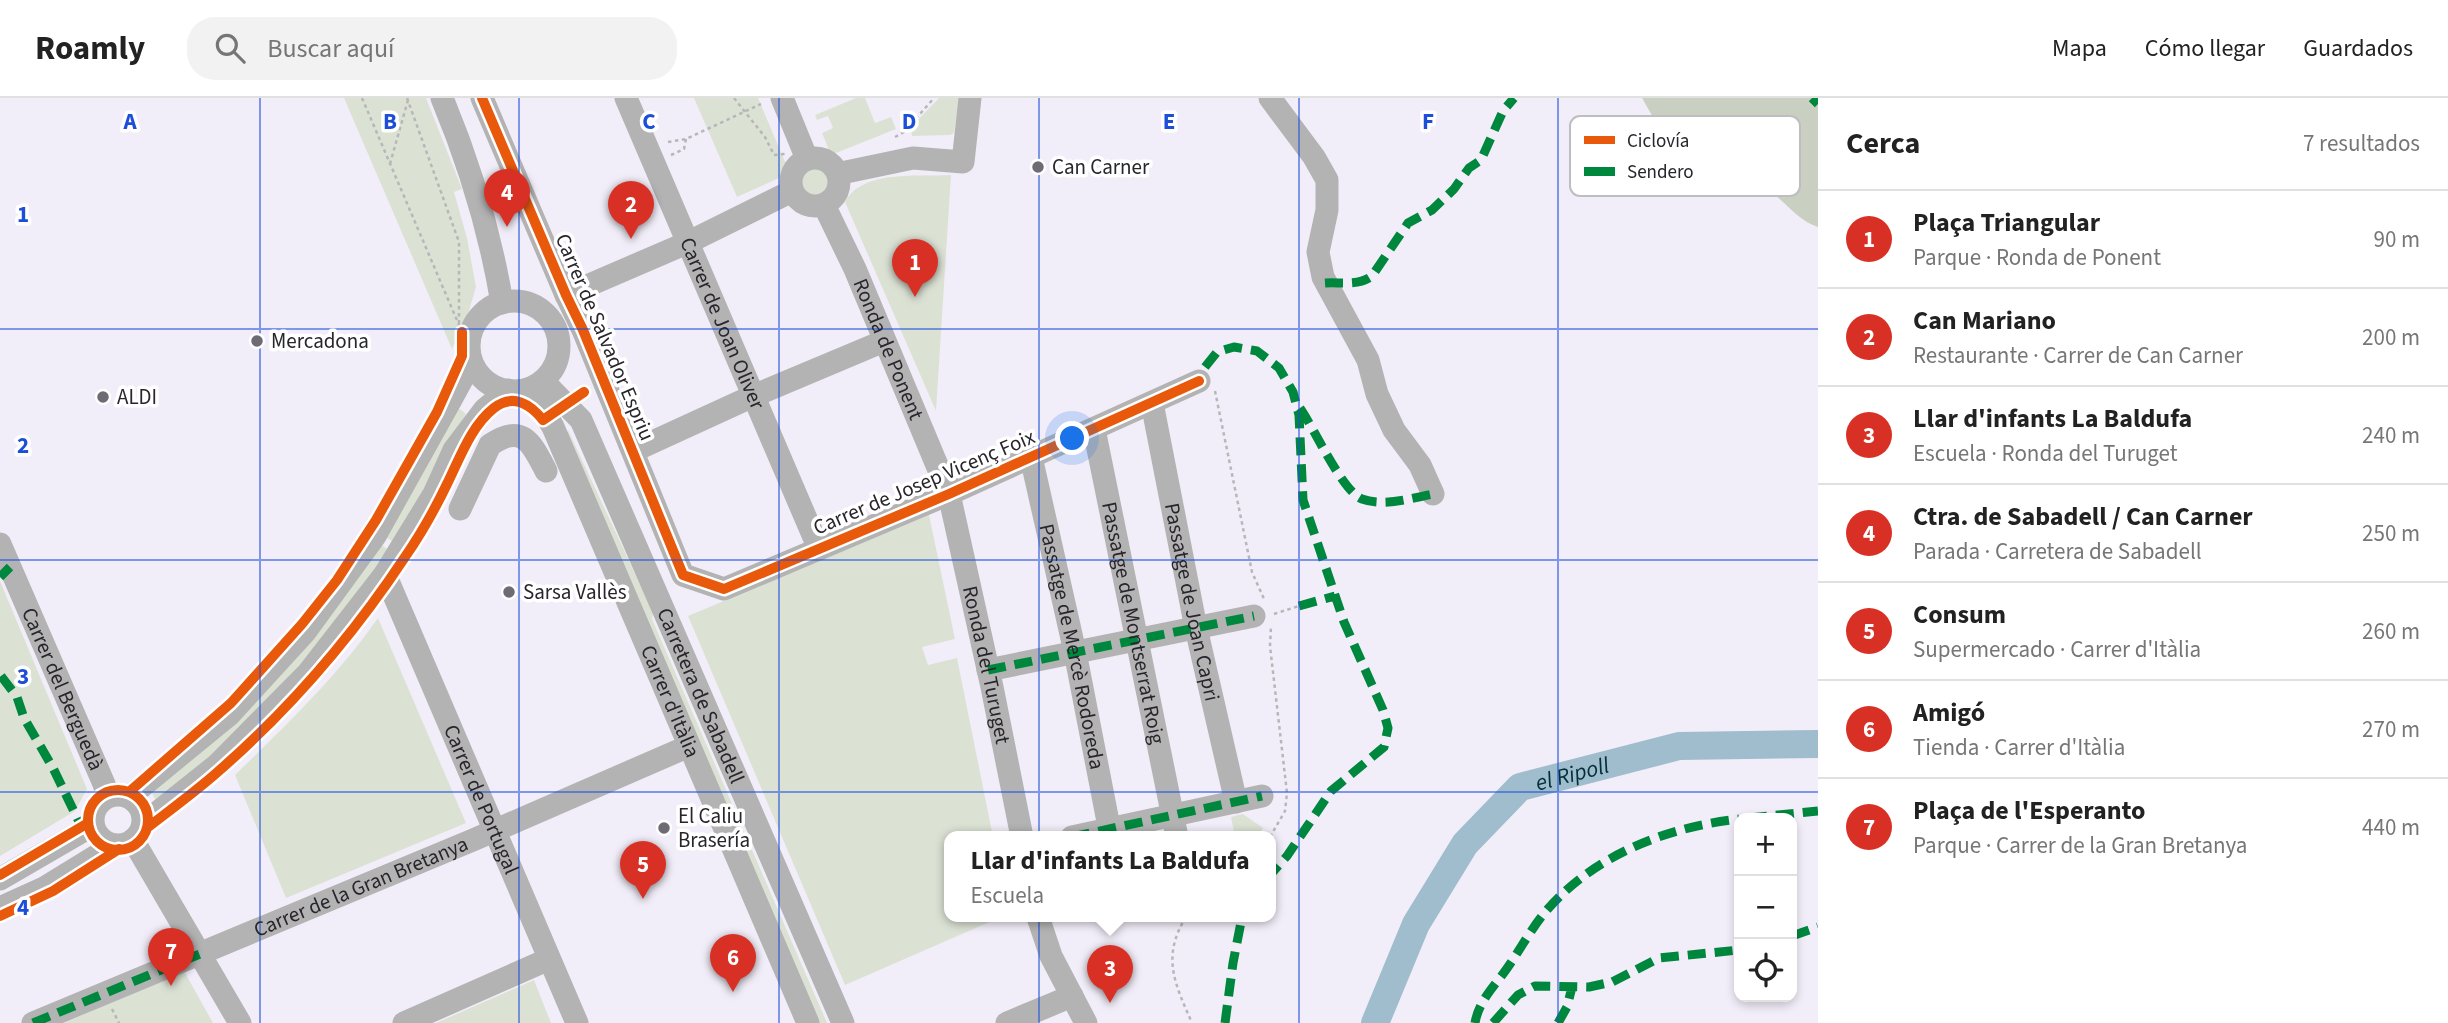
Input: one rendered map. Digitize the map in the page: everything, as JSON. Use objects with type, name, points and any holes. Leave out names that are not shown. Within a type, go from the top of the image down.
[{"type":"street","points":[[442,98],[477,189],[502,303]]},
{"type":"street","name":"Carrer de Salvador Espriu","points":[[482,98],[583,330],[683,575],[701,582]]},
{"type":"street","name":"Carrer de Joan Oliver","points":[[626,98],[819,549]]},
{"type":"street","points":[[839,176],[846,172],[913,158],[962,162],[970,98]]},
{"type":"street","points":[[1270,98],[1314,157],[1327,180],[1327,210],[1318,252],[1324,277],[1368,360],[1377,394],[1394,430],[1420,466],[1433,494]]},
{"type":"street","points":[[771,101],[798,165],[792,175],[792,191],[802,203],[817,207],[835,196],[839,176],[830,163],[823,159],[797,161]]},
{"type":"street","points":[[566,295],[689,242],[792,191]]},
{"type":"street","name":"Ronda de Ponent","points":[[824,205],[855,269],[948,495]]},
{"type":"street","points":[[130,836],[100,838],[93,825],[95,808],[118,797],[230,714],[305,632],[375,536],[467,370],[466,357],[469,342],[473,328],[482,315],[502,303],[522,302],[537,307],[548,316],[556,329],[558,358],[552,372],[543,381],[528,389],[499,389],[486,382],[466,357]]},
{"type":"street","points":[[633,451],[753,396],[884,341]]},
{"type":"street","name":"Carretera de Sabadell","points":[[543,381],[581,420],[843,1023]]},
{"type":"street","name":"Carrer de Josep Vicenç Foix","points":[[701,582],[724,589],[948,495],[1199,381]]},
{"type":"street","points":[[0,908],[44,888],[130,836],[216,765],[307,673],[385,574],[426,505],[454,450],[485,409],[514,391]]},
{"type":"street","name":"Carrer d'Itàlia","points":[[514,391],[544,411],[568,462],[808,1023]]},
{"type":"street","name":"Passatge de Joan Capri","points":[[1152,403],[1196,628],[1236,802]]},
{"type":"street","name":"Passatge de Montserrat Roig","points":[[1094,429],[1174,826]]},
{"type":"street","points":[[460,509],[490,445],[499,439],[509,435],[521,436],[533,445],[537,475],[568,462]]},
{"type":"street","name":"Passatge de Mercè Rodoreda","points":[[1031,457],[1075,652],[1110,831]]},
{"type":"street","name":"Ronda del Turuget","points":[[948,495],[1021,831]]},
{"type":"street","points":[[426,505],[460,509],[484,503]]},
{"type":"street","name":"Carrer del Berguedà","points":[[0,544],[104,784],[118,797]]},
{"type":"street","name":"Carrer de Portugal","points":[[385,574],[577,1023]]},
{"type":"street","points":[[988,670],[1264,615]]},
{"type":"street","name":"Carrer de la Gran Bretanya","points":[[33,1023],[496,830],[689,746]]},
{"type":"street","points":[[1128,831],[1174,826],[1236,802],[1262,796]]},
{"type":"street","points":[[118,797],[141,808],[130,836]]},
{"type":"street","points":[[0,879],[93,825]]},
{"type":"street","points":[[130,836],[240,1023]]},
{"type":"street","points":[[1040,922],[1051,956],[1086,1023]]},
{"type":"street","points":[[404,1023],[549,959]]},
{"type":"street","points":[[1007,1023],[1072,996]]},
{"type":"path","points":[[362,98],[461,330]]},
{"type":"path","points":[[734,98],[765,136],[774,155],[785,154],[797,161]]},
{"type":"path","points":[[895,137],[904,132],[934,98]]},
{"type":"path","points":[[390,163],[408,99]]},
{"type":"path","points":[[408,99],[459,243],[461,330],[466,357]]},
{"type":"path","points":[[662,145],[686,139],[771,101]]},
{"type":"path","points":[[661,159],[684,149],[686,139]]},
{"type":"path","points":[[1264,615],[1299,606]]},
{"type":"path","points":[[1183,922],[1177,931],[1171,960],[1175,986],[1192,1023]]},
{"type":"shaded area","points":[[344,98],[426,98],[462,189],[454,192],[467,238],[476,287],[466,321],[452,349]]},
{"type":"shaded area","points":[[694,98],[758,98],[786,164],[781,177],[737,197]]},
{"type":"shaded area","points":[[856,98],[865,98],[875,123],[891,117],[896,129],[836,153],[829,150],[822,133],[833,128],[828,116],[817,120],[815,115]]},
{"type":"shaded area","points":[[939,98],[959,98],[954,133],[912,136],[911,127]]},
{"type":"shaded area","points":[[1642,98],[1818,98],[1818,227],[1804,220],[1776,196],[1800,196],[1800,116],[1652,116]]},
{"type":"shaded area","points":[[815,168],[826,172],[830,183],[826,194],[815,198],[804,194],[800,183],[804,172]]},
{"type":"shaded area","points":[[951,175],[936,411],[845,202],[853,191],[878,179]]},
{"type":"shaded area","points":[[456,409],[466,414],[395,543],[384,536]]},
{"type":"shaded area","points":[[568,430],[653,612],[652,619],[827,1023],[817,1023],[566,434]]},
{"type":"shaded area","points":[[929,515],[955,639],[922,647],[928,665],[957,658],[992,831],[944,831],[944,922],[990,922],[845,985],[688,616]]},
{"type":"shaded area","points":[[380,544],[390,551],[308,659],[225,746],[157,802],[150,790]]},
{"type":"shaded area","points":[[0,581],[87,789],[75,811],[0,856]]},
{"type":"shaded area","points":[[378,618],[466,823],[286,898],[235,775],[328,680]]},
{"type":"shaded area","points":[[1243,814],[1263,828],[1261,831],[1234,831],[1231,817]]},
{"type":"shaded area","points":[[184,971],[213,1023],[64,1023]]},
{"type":"shaded area","points":[[534,980],[551,1023],[436,1023]]},
{"type":"waterway","name":"el Ripoll","points":[[1375,1023],[1416,924],[1465,844],[1520,787],[1679,746],[1818,744]]},
{"type":"marked path","points":[[1325,283],[1356,282],[1372,276],[1408,223],[1432,210],[1454,189],[1469,168],[1481,160],[1503,111],[1514,98]]},
{"type":"marked path","points":[[1812,98],[1818,104]]},
{"type":"marked path","points":[[1205,367],[1217,352],[1234,347],[1257,351],[1279,368],[1293,392],[1299,415],[1303,500],[1344,622],[1383,710],[1388,728],[1384,747],[1331,791],[1276,868]]},
{"type":"marked path","points":[[1300,408],[1337,472],[1354,494],[1362,499],[1379,502],[1433,494]]},
{"type":"marked path","points":[[0,577],[10,567]]},
{"type":"marked path","points":[[1299,606],[1335,596]]},
{"type":"marked path","points":[[988,670],[1254,616]]},
{"type":"marked path","points":[[1,676],[17,697],[24,718],[53,768],[83,830]]},
{"type":"marked path","points":[[1100,831],[1262,796]]},
{"type":"marked path","points":[[1797,813],[1818,811]]},
{"type":"marked path","points":[[1475,1023],[1484,999],[1541,917],[1565,891],[1586,874],[1609,859],[1659,837],[1734,820]]},
{"type":"marked path","points":[[1225,1023],[1241,922]]},
{"type":"marked path","points":[[1797,934],[1818,927]]},
{"type":"marked path","points":[[1493,1023],[1518,995],[1535,986],[1589,987],[1612,982],[1659,958],[1734,950]]},
{"type":"marked path","points":[[33,1023],[200,954]]},
{"type":"marked path","points":[[1558,1023],[1567,1007],[1572,987]]},
{"type":"cycle path","points":[[482,98],[583,330],[683,575],[724,589],[949,494],[1199,381]]},
{"type":"cycle path","points":[[129,792],[231,703],[302,624],[337,580],[376,520],[437,412],[462,356],[462,332]]},
{"type":"cycle path","points":[[147,828],[240,752],[292,700],[340,645],[385,587],[417,539],[467,443],[486,415],[501,404],[514,401],[527,405],[543,420],[584,392]]},
{"type":"cycle path","points":[[118,790],[135,795],[143,803],[148,820],[143,837],[135,845],[118,850],[101,845],[93,837],[88,820],[93,803],[101,795],[118,790]]},
{"type":"cycle path","points":[[0,875],[88,823]]},
{"type":"cycle path","points":[[0,916],[53,891],[119,849]]},
{"type":"place","name":"Can Carner","points":[[1038,167]]},
{"type":"place","name":"Ctra. de Sabadell / Can Carner","points":[[507,227]]},
{"type":"place","name":"Can Mariano","points":[[631,239]]},
{"type":"place","name":"Plaça Triangular","points":[[915,297]]},
{"type":"place","name":"Mercadona","points":[[257,341]]},
{"type":"place","name":"ALDI","points":[[103,397]]},
{"type":"place","name":"Sarsa Vallès","points":[[509,592]]},
{"type":"place","name":"El Caliu Brasería","points":[[664,828]]},
{"type":"place","name":"Consum","points":[[643,899]]},
{"type":"place","name":"Plaça de l'Esperanto","points":[[171,986]]},
{"type":"place","name":"Amigó","points":[[733,992]]},
{"type":"place","name":"Llar d'infants La Baldufa","points":[[1110,1003]]}]
